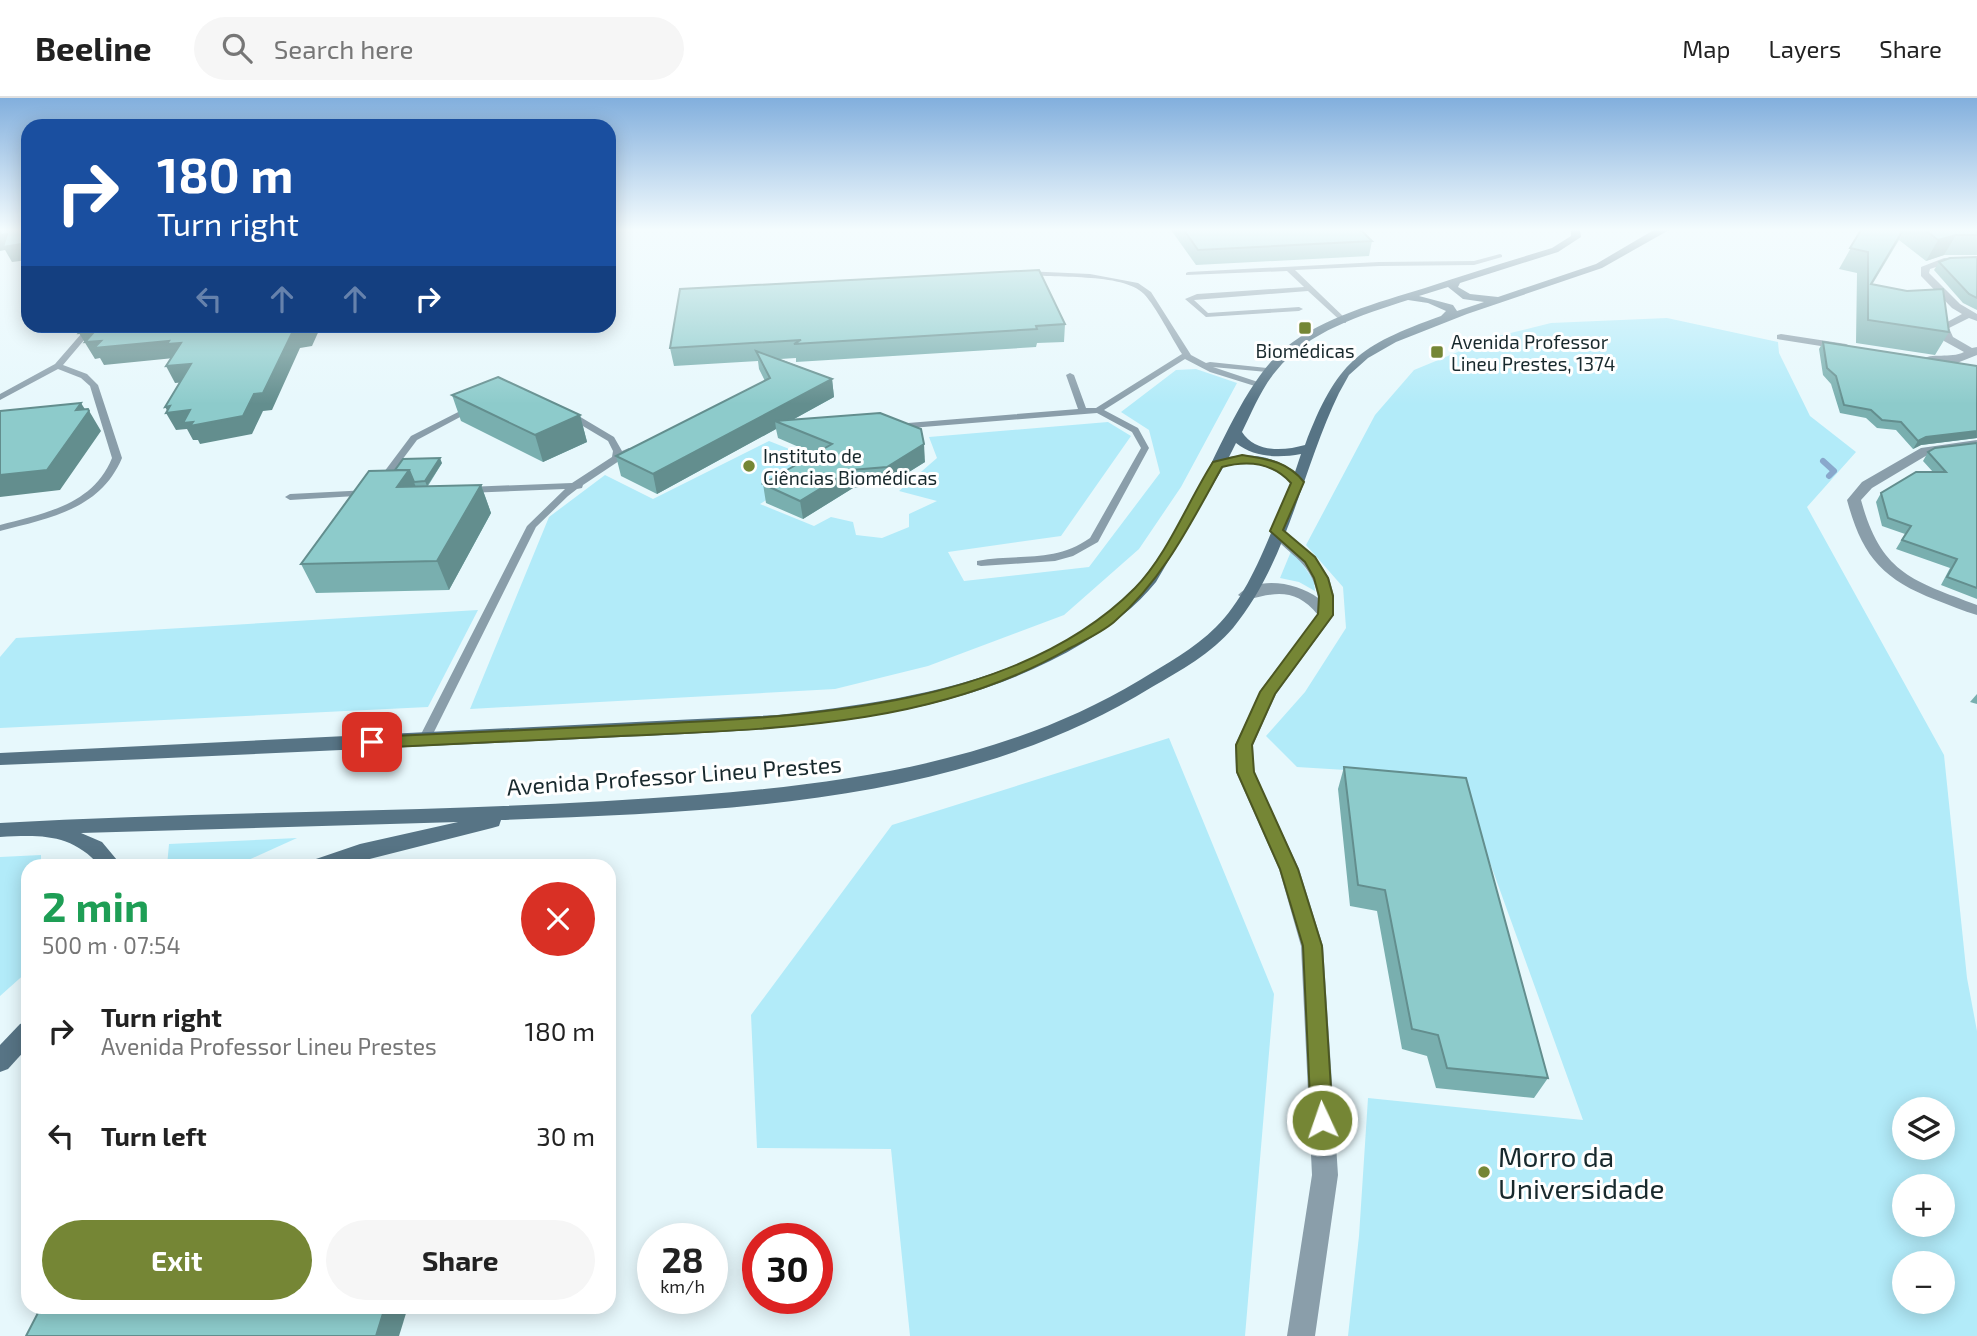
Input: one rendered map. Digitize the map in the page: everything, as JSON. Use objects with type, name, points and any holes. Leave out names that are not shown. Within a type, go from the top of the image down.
[{"type":"main road","name":"Avenida Professor Lineu Prestes","points":[[0,759],[722,726],[832,717],[905,704],[979,683],[1043,657],[1096,627],[1142,589],[1179,533],[1258,385],[1268,370],[1291,349],[1343,321],[1436,288]]},
{"type":"main road","points":[[1455,288],[1455,291],[1466,297],[1503,300]]},
{"type":"main road","name":"Avenida Professor Lineu Prestes","points":[[0,830],[526,812],[785,796],[875,783],[957,765],[1045,733],[1118,702],[1178,664],[1227,626],[1246,595],[1276,531],[1336,386],[1350,367],[1379,346],[1538,288]]},
{"type":"main road","points":[[1394,301],[1417,299],[1441,303],[1452,312],[1440,323]]},
{"type":"main road","points":[[1235,432],[1247,446],[1261,451],[1293,452],[1311,447]]},
{"type":"main road","points":[[1217,464],[1242,458],[1258,459],[1286,470],[1298,482]]},
{"type":"main road","points":[[340,859],[526,812]]},
{"type":"main road","points":[[46,828],[95,847],[106,859]]},
{"type":"street","points":[[1936,288],[1973,316]]},
{"type":"street","points":[[1973,316],[1943,327],[1948,338],[1975,351]]},
{"type":"street","points":[[1781,337],[1860,350]]},
{"type":"street","points":[[1909,357],[1950,361],[1975,351]]},
{"type":"street","points":[[1977,444],[1926,451],[1867,485],[1854,500],[1868,542],[1887,570],[1913,585],[1977,610]]},
{"type":"street","points":[[1276,531],[1310,560],[1321,578],[1326,596],[1326,615],[1268,692],[1244,745],[1245,772],[1289,869],[1312,946],[1325,1175],[1301,1336]]},
{"type":"street","points":[[1246,595],[1265,589],[1295,591],[1320,605],[1326,615]]},
{"type":"lane","points":[[1141,288],[1148,294],[1186,355],[1196,362],[1258,385]]},
{"type":"lane","points":[[1299,309],[1206,315],[1189,299],[1197,296],[1309,289],[1343,321]]},
{"type":"lane","points":[[0,397],[58,366],[86,333]]},
{"type":"lane","points":[[911,425],[1098,410],[1186,355]]},
{"type":"lane","points":[[1196,362],[1268,370]]},
{"type":"lane","points":[[0,528],[87,498],[104,485],[114,471],[117,458],[94,385],[85,376],[58,366]]},
{"type":"lane","points":[[1070,375],[1083,411]]},
{"type":"lane","points":[[373,493],[414,438],[432,426],[486,404]]},
{"type":"lane","points":[[556,407],[611,439],[618,451],[616,458]]},
{"type":"lane","points":[[981,563],[1065,556],[1084,549],[1094,540],[1145,448],[1135,430],[1098,410]]},
{"type":"lane","points":[[424,740],[532,526],[545,510],[616,458],[641,445]]},
{"type":"lane","points":[[456,490],[579,486]]},
{"type":"lane","points":[[290,497],[387,493]]},
{"type":"shaded area","points":[[1667,318],[1778,342],[1779,353],[1810,416],[1856,452],[1807,507],[1944,755],[1967,978],[1977,1031],[1977,1336],[1348,1336],[1359,1236],[1368,1098],[1583,1120],[1459,777],[1297,767],[1266,736],[1305,692],[1346,628],[1343,587],[1306,545],[1375,415],[1414,370],[1494,337],[1551,323]]},
{"type":"shaded area","points":[[1196,369],[1237,383],[1181,487],[1139,549],[1064,615],[928,666],[835,689],[470,709],[549,517],[605,475],[653,499],[769,441],[807,456],[808,473],[760,504],[814,526],[831,517],[853,522],[856,535],[882,538],[909,527],[909,514],[937,501],[899,491],[937,458],[929,437],[1108,422],[1131,436],[1061,536],[948,552],[964,581],[1089,567],[1160,473],[1149,430],[1121,412],[1176,370]]},
{"type":"shaded area","points":[[1292,549],[1314,581],[1315,591],[1299,582],[1280,578]]},
{"type":"shaded area","points":[[478,610],[428,707],[0,728],[0,657],[16,638]]},
{"type":"shaded area","points":[[1169,738],[1274,994],[1245,1336],[910,1336],[891,1149],[757,1148],[751,1015],[892,825]]},
{"type":"shaded area","points":[[297,838],[250,859],[168,859],[169,844]]},
{"type":"shaded area","points":[[41,855],[41,859],[21,859],[21,977],[0,996],[0,857]]},
{"type":"building","points":[[1048,288],[1065,324],[1036,326],[1037,329],[794,344],[801,340],[670,348],[680,289]]},
{"type":"building","points":[[1868,288],[1907,291],[1943,289],[1949,332],[1868,320]]},
{"type":"building","points":[[1963,288],[1977,288],[1977,298]]},
{"type":"building","points":[[93,333],[292,333],[263,393],[254,394],[243,416],[190,426],[193,422],[183,423],[190,410],[166,413],[170,406],[165,407],[191,364],[166,366],[181,343],[167,344],[169,341],[94,348],[101,341],[85,342]]},
{"type":"building","points":[[1823,342],[1977,366],[1977,431],[1926,437],[1918,441],[1901,422],[1882,420],[1871,410],[1844,405],[1836,376],[1827,368]]},
{"type":"building","points":[[756,351],[832,379],[653,474],[616,456],[770,378]]},
{"type":"building","points":[[498,377],[580,415],[535,435],[452,395]]},
{"type":"building","points":[[81,403],[76,410],[89,411],[47,470],[0,475],[0,411]]},
{"type":"building","points":[[880,413],[921,429],[924,444],[887,467],[851,470],[800,501],[763,484],[832,444],[775,421]]},
{"type":"building","points":[[1977,443],[1977,588],[1947,577],[1957,559],[1902,540],[1911,526],[1888,518],[1881,493],[1916,472],[1946,472],[1928,452],[1935,448]]},
{"type":"building","points":[[440,458],[425,481],[414,482],[409,470],[395,470],[403,459]]},
{"type":"building","points":[[409,470],[397,487],[481,485],[437,561],[301,564],[369,471]]},
{"type":"building","points":[[1344,767],[1466,778],[1548,1078],[1447,1068],[1438,1035],[1412,1029],[1385,890],[1358,885]]},
{"type":"building","points":[[37,1314],[383,1314],[376,1336],[26,1336]]},
{"type":"waterway","points":[[1823,461],[1834,471],[1829,476]]},
{"type":"place","name":"Biomédicas","points":[[1305,328]]},
{"type":"place","name":"Avenida Professor Lineu Prestes, 1374","points":[[1437,352]]},
{"type":"place","name":"Instituto de Ciências Biomédicas","points":[[749,466]]},
{"type":"place","name":"Morro da Universidade","points":[[1484,1172]]},
{"type":"route","points":[[372,742],[722,726],[832,717],[905,704],[979,683],[1043,657],[1107,621],[1142,589],[1179,533],[1217,464],[1242,458],[1274,464],[1286,470],[1298,482],[1276,531],[1310,560],[1321,578],[1326,596],[1326,615],[1268,692],[1244,745],[1245,772],[1289,869],[1312,946],[1322,1120]]}]
